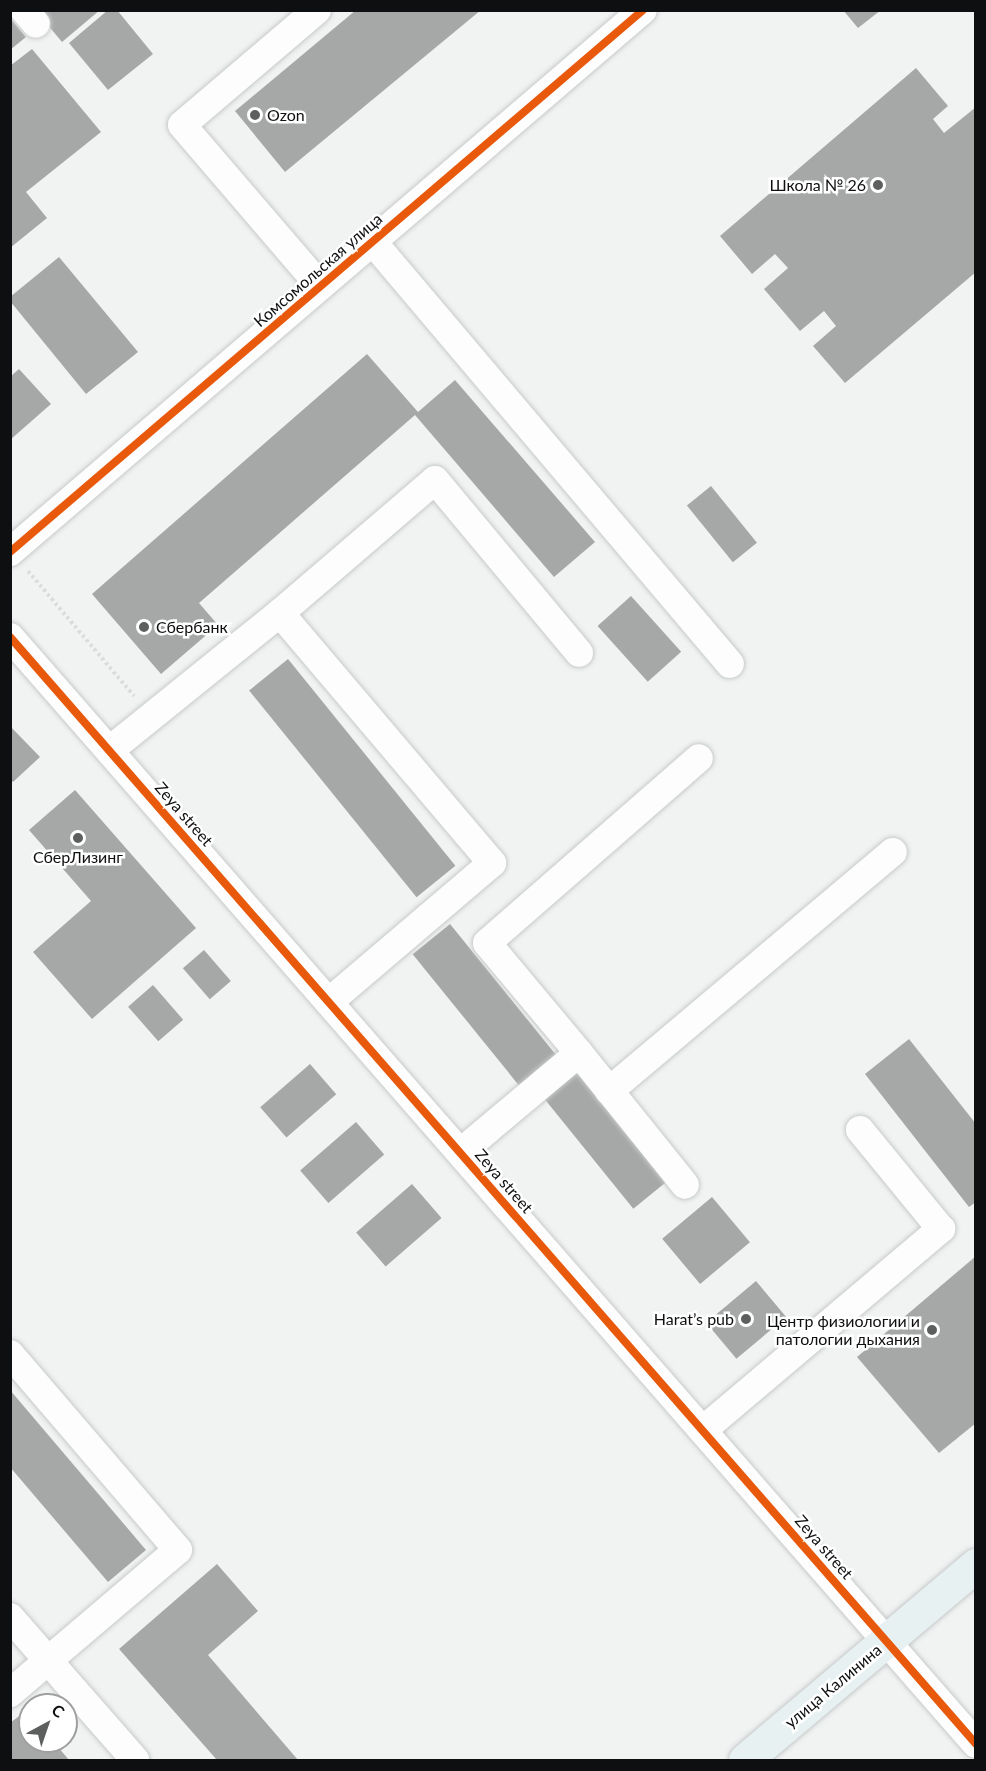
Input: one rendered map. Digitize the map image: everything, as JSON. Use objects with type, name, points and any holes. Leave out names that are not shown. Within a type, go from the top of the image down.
[{"type":"main road","name":"улица Калинина","points":[[745,1761],[975,1565]]},
{"type":"street","points":[[317,10],[182,125],[320,286]]},
{"type":"street","name":"Комсомольская улица","points":[[11,551],[635,13]]},
{"type":"street","points":[[372,241],[730,664]]},
{"type":"street","points":[[110,750],[280,613],[435,480],[579,653]]},
{"type":"street","points":[[280,613],[492,863],[330,1001]]},
{"type":"street","name":"Zeya street","points":[[10,637],[330,1001],[975,1744]]},
{"type":"street","points":[[685,1185],[487,943],[699,758]]},
{"type":"street","points":[[609,1091],[893,852]]},
{"type":"street","points":[[461,1152],[579,1053]]},
{"type":"street","points":[[703,1430],[941,1229],[860,1130]]},
{"type":"street","points":[[10,1354],[178,1550],[10,1693]]},
{"type":"street","points":[[10,1617],[135,1761]]},
{"type":"path","points":[[11,551],[152,716]]},
{"type":"building","points":[[39,10],[100,10],[62,42],[37,12]]},
{"type":"building","points":[[108,10],[117,10],[153,54],[108,90],[69,43]]},
{"type":"building","points":[[356,10],[481,10],[285,172],[235,111]]},
{"type":"building","points":[[843,10],[881,10],[858,28]]},
{"type":"building","points":[[10,18],[26,37],[10,50]]},
{"type":"building","points":[[32,49],[101,132],[26,192],[47,218],[10,248],[10,66]]},
{"type":"building","name":"Школа № 26","points":[[916,68],[948,106],[933,119],[944,133],[976,107],[976,272],[845,383],[813,346],[836,326],[824,311],[800,331],[764,289],[788,268],[775,254],[752,274],[720,236]]},
{"type":"building","points":[[59,257],[138,352],[86,394],[10,301],[10,297]]},
{"type":"building","points":[[367,354],[418,412],[455,380],[595,542],[554,577],[415,415],[199,603],[218,625],[161,674],[92,594]]},
{"type":"building","points":[[19,369],[51,404],[10,440],[10,377]]},
{"type":"building","points":[[711,486],[757,543],[733,562],[687,506]]},
{"type":"building","points":[[631,596],[681,652],[648,682],[598,626]]},
{"type":"building","points":[[288,659],[455,866],[417,897],[249,690]]},
{"type":"building","points":[[10,726],[40,757],[13,782],[10,779]]},
{"type":"building","points":[[75,790],[196,928],[92,1019],[33,952],[91,901],[29,830]]},
{"type":"building","points":[[450,924],[560,1059],[522,1089],[413,954]]},
{"type":"building","points":[[204,950],[231,981],[210,999],[183,968]]},
{"type":"building","points":[[153,985],[183,1020],[158,1041],[128,1007]]},
{"type":"building","points":[[909,1039],[976,1124],[976,1202],[969,1207],[865,1074]]},
{"type":"building","points":[[310,1064],[336,1094],[286,1137],[260,1107]]},
{"type":"building","points":[[578,1072],[667,1182],[633,1209],[545,1099]]},
{"type":"building","points":[[356,1122],[384,1154],[328,1203],[300,1171]]},
{"type":"building","points":[[412,1184],[442,1218],[386,1267],[356,1233]]},
{"type":"building","points":[[712,1197],[750,1242],[700,1284],[662,1239]]},
{"type":"building","name":"Центр физиологии и патологии дыхания","points":[[976,1256],[976,1423],[939,1453],[857,1357]]},
{"type":"building","name":"Harat’s pub","points":[[756,1281],[786,1317],[736,1359],[706,1323]]},
{"type":"building","points":[[10,1390],[146,1550],[108,1582],[10,1467]]},
{"type":"building","points":[[217,1564],[258,1611],[208,1655],[298,1760],[217,1760],[119,1649]]},
{"type":"building","points":[[18,1717],[18,1753],[63,1753],[69,1760],[10,1760],[10,1723]]},
{"type":"cycle path","points":[[10,552],[643,10]]},
{"type":"cycle path","points":[[10,637],[976,1744]]},
{"type":"place","name":"Ozon","points":[[255,115]]},
{"type":"place","name":"Школа № 26","points":[[878,185]]},
{"type":"place","name":"Сбербанк","points":[[144,627]]},
{"type":"place","name":"СберЛизинг","points":[[78,838]]},
{"type":"place","name":"Harat’s pub","points":[[746,1319]]},
{"type":"place","name":"Центр физиологии и патологии дыхания","points":[[932,1330]]}]
